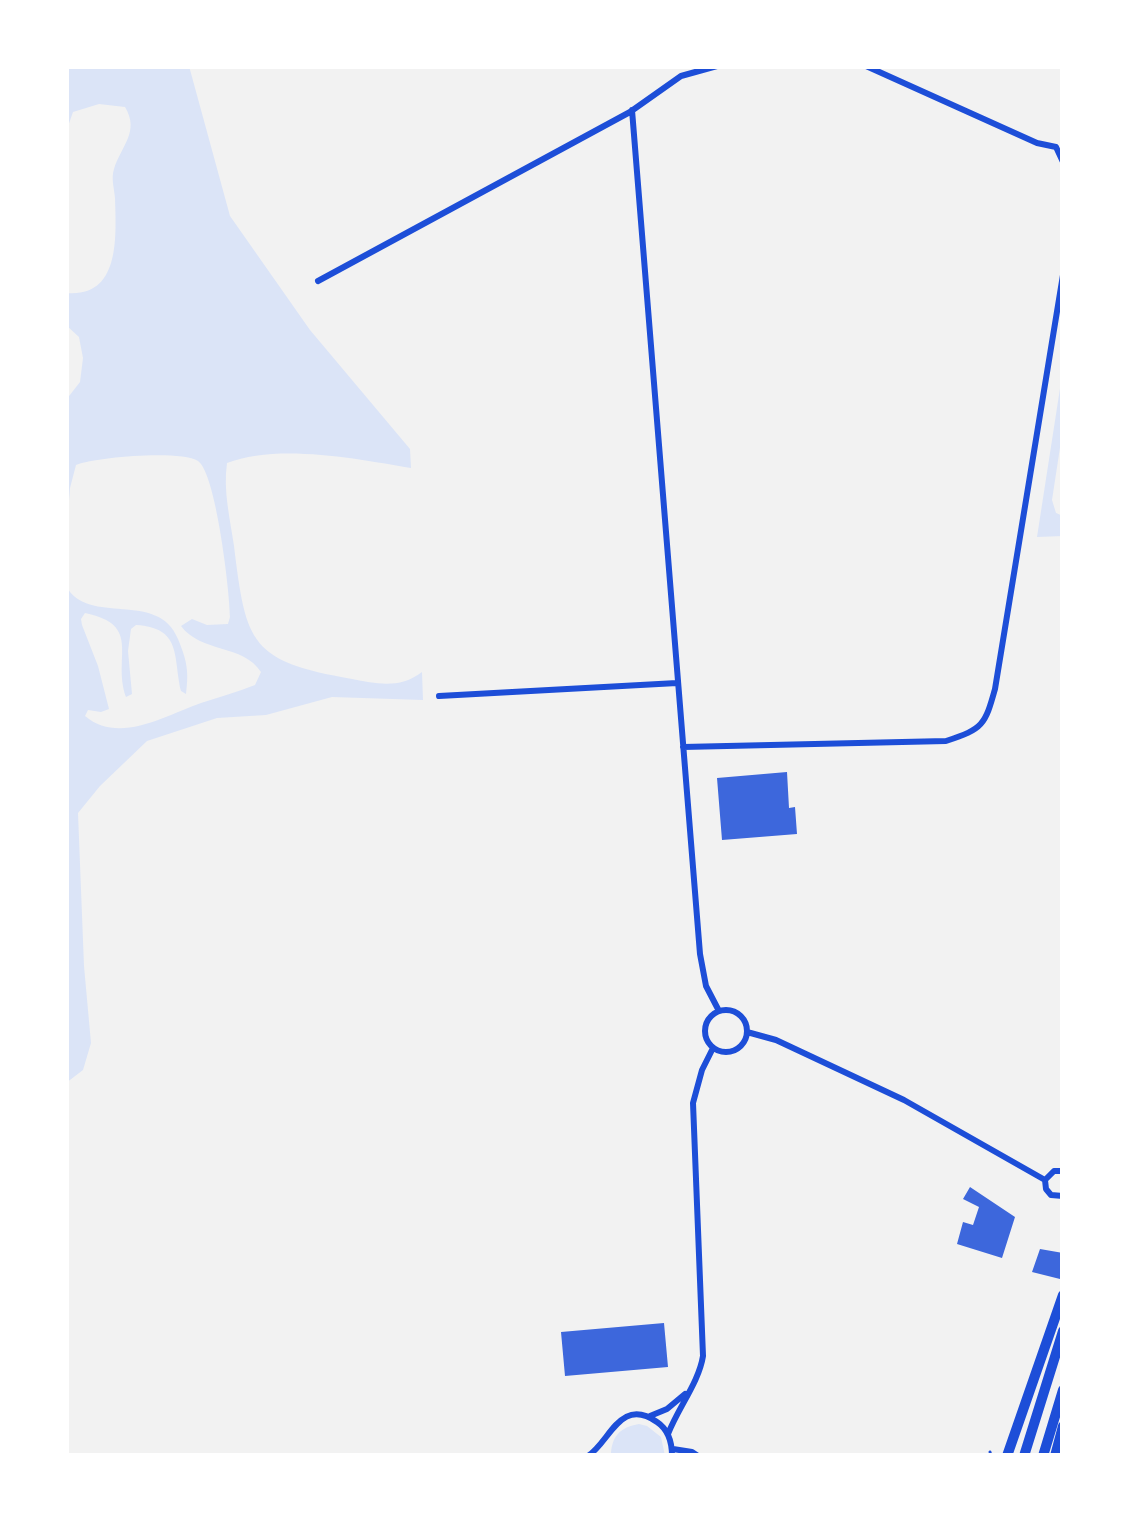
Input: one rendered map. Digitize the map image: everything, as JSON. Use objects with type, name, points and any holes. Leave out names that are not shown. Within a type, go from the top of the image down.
[{"type":"highway","points":[[998,1455],[1015,1434],[1063,1295]]},
{"type":"highway","points":[[1024,1456],[1063,1331]]},
{"type":"highway","points":[[1043,1456],[1063,1390]]},
{"type":"highway","points":[[1055,1456],[1063,1426]]},
{"type":"street","points":[[318,281],[632,110],[681,76],[717,66]]},
{"type":"street","points":[[866,66],[1056,147],[1063,162]]},
{"type":"street","points":[[632,110],[700,954],[706,986],[719,1011]]},
{"type":"street","points":[[682,746],[946,742],[969,734],[986,720],[1063,275]]},
{"type":"street","points":[[439,696],[677,683]]},
{"type":"street","points":[[730,1010],[740,1015],[747,1032],[735,1051],[721,1052],[713,1048],[705,1028],[711,1016],[730,1010]]},
{"type":"street","points":[[747,1032],[776,1040],[904,1100],[1045,1180],[1048,1192],[1056,1197],[1063,1196]]},
{"type":"street","points":[[668,1434],[698,1376],[703,1355],[693,1103],[713,1048]]},
{"type":"street","points":[[1045,1180],[1054,1171],[1063,1171]]},
{"type":"street","points":[[647,1417],[667,1409],[686,1393]]},
{"type":"street","points":[[588,1456],[616,1422],[631,1416],[660,1424],[672,1452],[698,1456]]},
{"type":"street","points":[[603,1442],[603,1456]]},
{"type":"street","points":[[432,1456],[447,1456]]},
{"type":"shaded area","points":[[66,66],[189,66],[230,216],[310,330],[410,449],[411,468],[293,453],[227,463],[228,505],[243,606],[259,642],[292,664],[370,682],[405,681],[422,672],[423,700],[332,697],[266,715],[217,718],[147,741],[100,786],[78,813],[91,1043],[83,1070],[66,1083],[66,586],[90,605],[155,615],[178,639],[185,660],[186,694],[181,691],[168,638],[151,627],[136,625],[131,629],[128,651],[132,694],[126,697],[120,634],[103,618],[85,613],[82,625],[109,709],[88,710],[85,716],[98,724],[113,728],[143,725],[255,685],[261,672],[244,657],[199,641],[181,626],[192,619],[207,625],[228,624],[230,617],[216,509],[198,461],[138,456],[76,465],[66,538],[66,400],[80,382],[83,358],[79,337],[66,325],[66,293],[97,286],[112,262],[116,230],[113,172],[131,124],[125,107],[99,104],[73,112],[66,132]]},
{"type":"shaded area","points":[[1063,369],[1063,428],[1052,500],[1056,513],[1063,516],[1063,536],[1037,537]]},
{"type":"shaded area","points":[[639,1424],[661,1437],[665,1456],[611,1456],[618,1434]]},
{"type":"building","points":[[787,772],[789,808],[795,807],[797,834],[722,840],[717,778]]},
{"type":"building","points":[[970,1187],[1015,1217],[1002,1258],[957,1244],[963,1222],[973,1225],[979,1207],[963,1199]]},
{"type":"building","points":[[1040,1249],[1063,1253],[1060,1279],[1032,1272]]},
{"type":"building","points":[[664,1323],[668,1367],[565,1376],[561,1332]]}]
